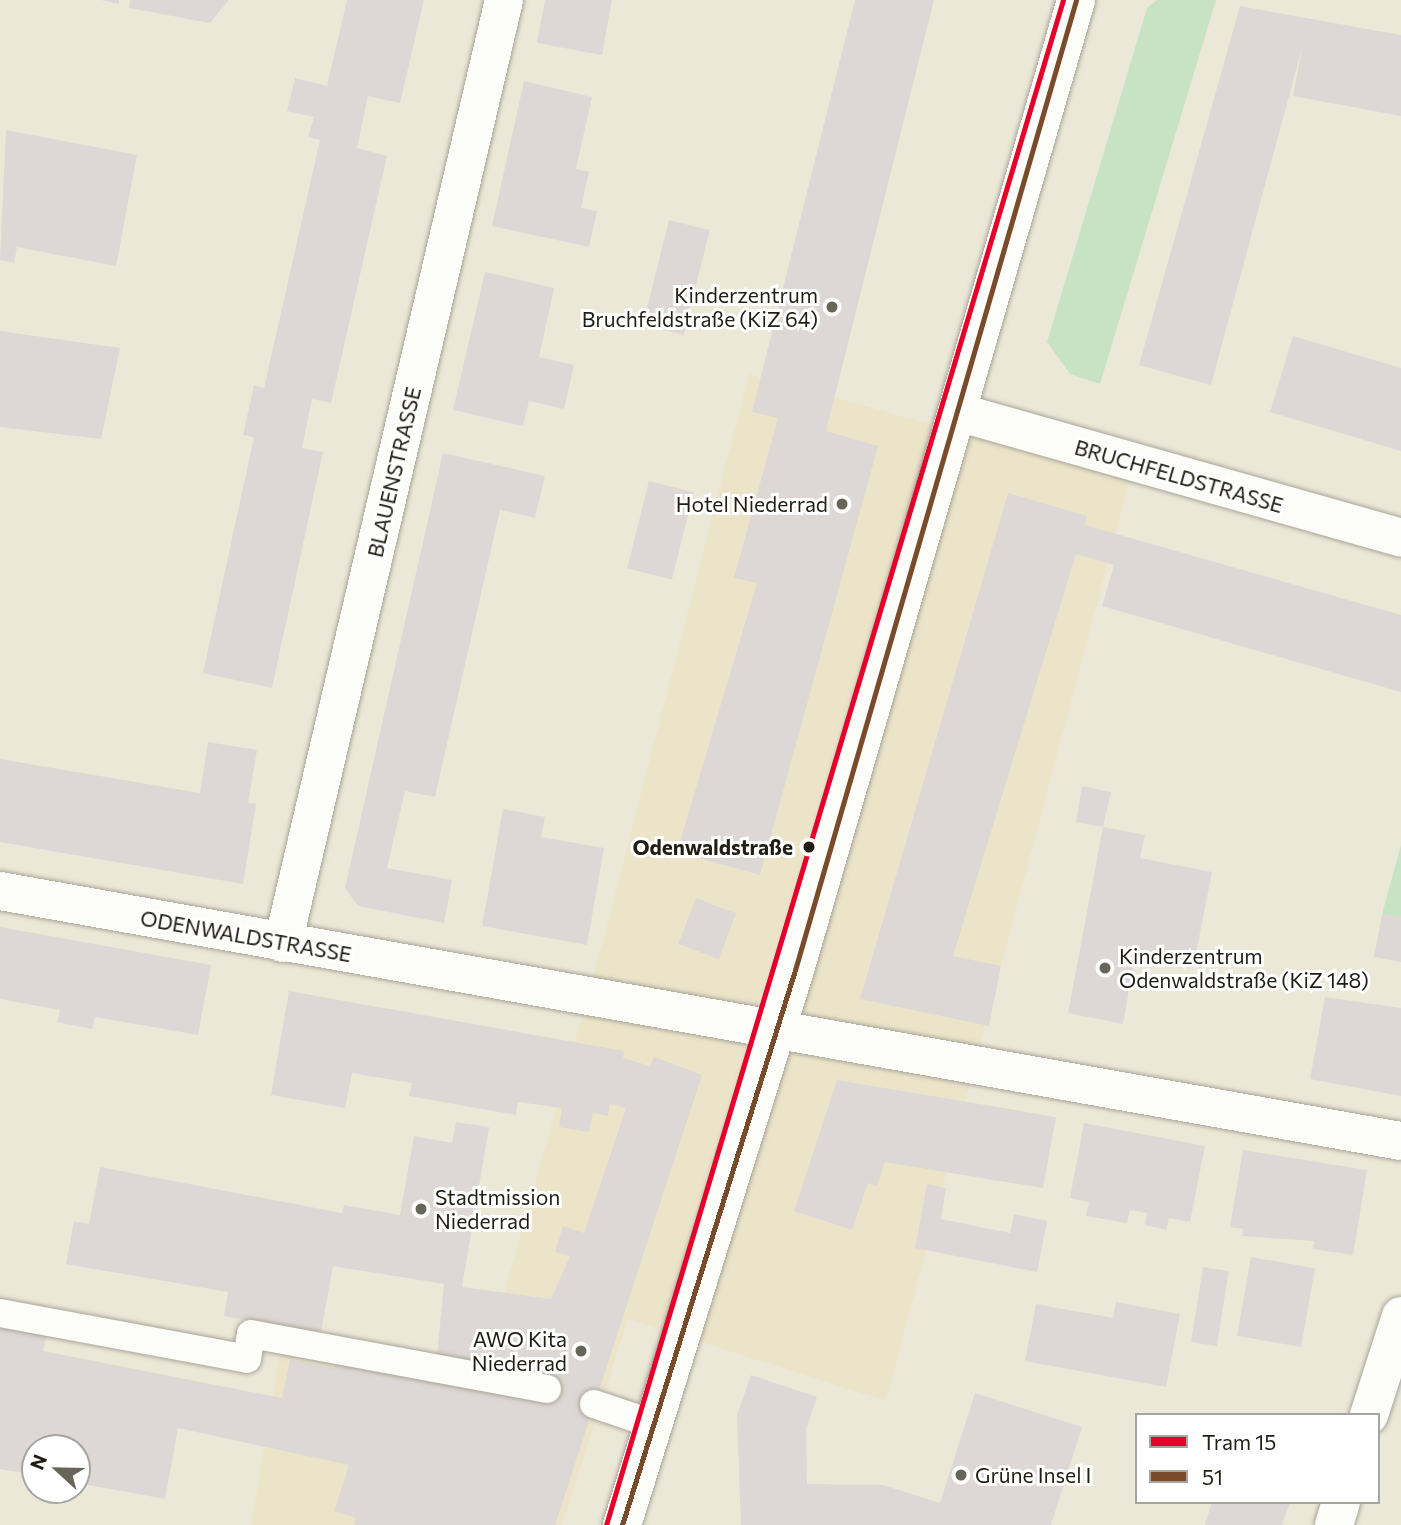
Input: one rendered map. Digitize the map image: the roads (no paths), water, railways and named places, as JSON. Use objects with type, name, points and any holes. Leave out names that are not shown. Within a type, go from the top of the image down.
[{"type":"street","name":"BLAUENSTRASSE","points":[[284,943],[505,0]]},
{"type":"street","points":[[622,1525],[776,1030],[1076,0]]},
{"type":"street","name":"BRUCHFELDSTRASSE","points":[[957,412],[1401,538]]},
{"type":"street","name":"ODENWALDSTRASSE","points":[[0,891],[1401,1141]]},
{"type":"street","points":[[1370,1413],[1401,1316]]},
{"type":"street","points":[[1334,1525],[1340,1504]]},
{"type":"lane","points":[[0,1313],[247,1359],[251,1334],[547,1389]]},
{"type":"lane","points":[[594,1404],[653,1424]]},
{"type":"tram line","name":"15","points":[[606,1525],[1063,0]]},
{"type":"place","name":"Kinderzentrum Bruchfeldstraße (KiZ 64)","points":[[832,307]]},
{"type":"place","name":"Hotel Niederrad","points":[[842,504]]},
{"type":"place","name":"Odenwaldstraße","points":[[809,847]]},
{"type":"place","name":"Kinderzentrum Odenwaldstraße (KiZ 148)","points":[[1105,968]]},
{"type":"place","name":"Stadtmission Niederrad","points":[[421,1209]]},
{"type":"place","name":"AWO Kita Niederrad","points":[[581,1351]]},
{"type":"place","name":"Grüne Insel I","points":[[961,1475]]}]
